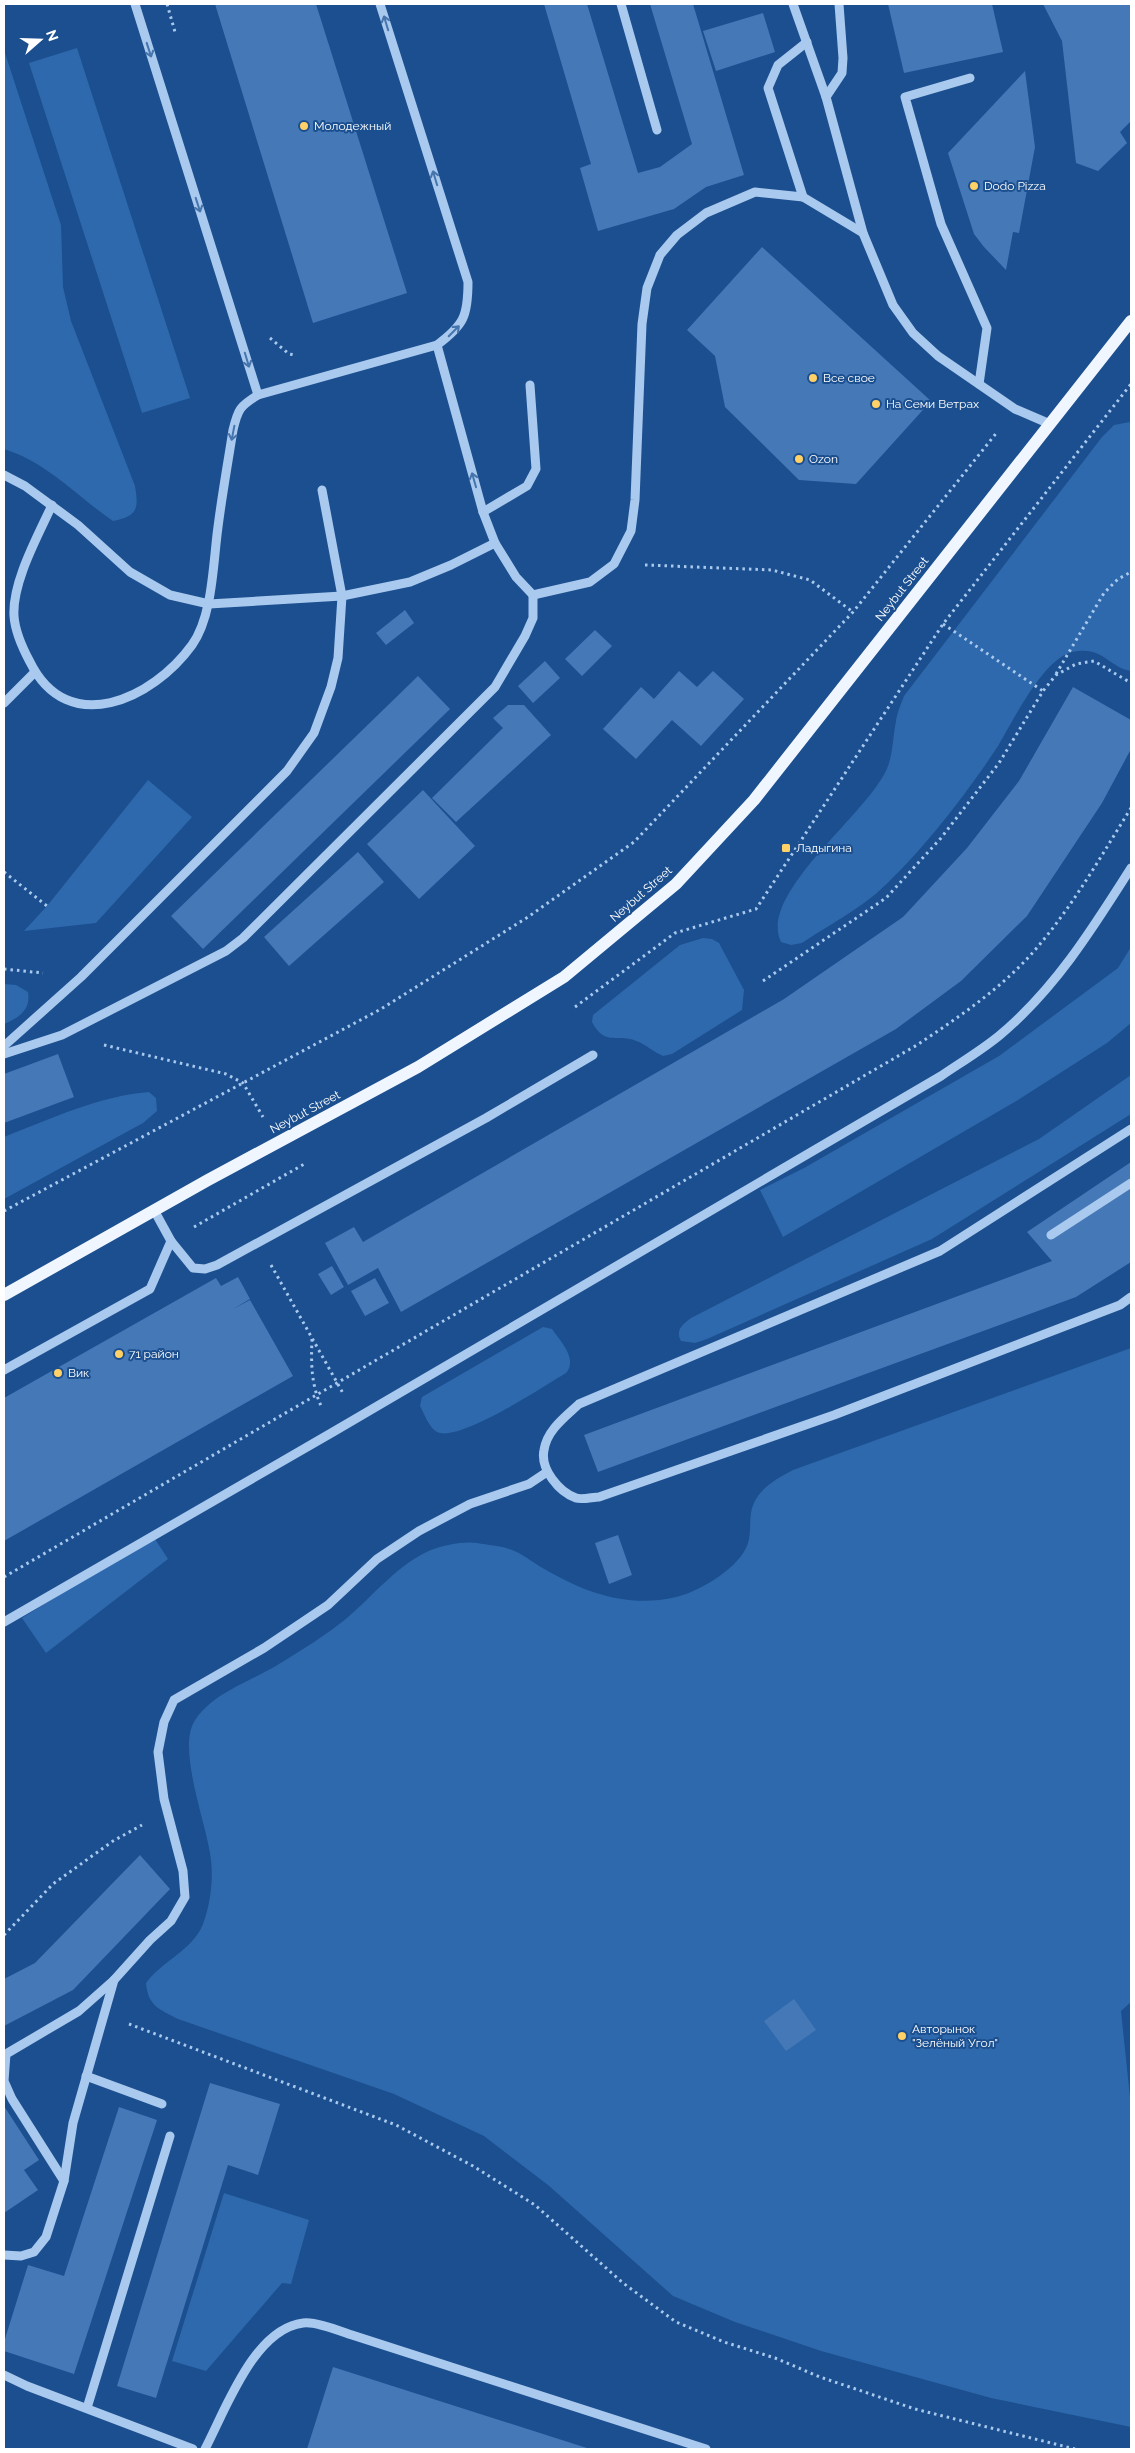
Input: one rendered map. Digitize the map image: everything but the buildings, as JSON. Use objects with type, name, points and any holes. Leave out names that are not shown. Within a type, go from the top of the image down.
[{"type":"main road","name":"Neybut Street","points":[[4,1295],[154,1210],[418,1067],[564,977],[676,884],[754,800],[1050,424],[1130,328]]},
{"type":"lane","points":[[135,4],[258,396]]},
{"type":"lane","points":[[52,506],[21,573],[14,616],[24,650],[35,672],[51,692],[76,705],[103,705],[143,692],[169,670],[193,644],[209,604],[233,430],[238,411],[243,404],[258,396],[437,345],[457,330],[464,317],[468,302],[468,282],[380,4]]},
{"type":"lane","points":[[620,4],[657,130]]},
{"type":"lane","points":[[793,4],[826,97],[863,233],[892,305],[913,333],[938,356],[1015,409],[1050,424]]},
{"type":"lane","points":[[826,97],[842,73],[843,58],[838,4]]},
{"type":"lane","points":[[803,197],[768,88],[778,65],[806,42]]},
{"type":"lane","points":[[970,78],[905,97],[941,224],[987,328],[979,384]]},
{"type":"lane","points":[[533,595],[590,582],[614,564],[631,531],[635,500],[642,324],[647,288],[660,255],[677,235],[706,213],[754,192],[803,197],[863,233]]},
{"type":"lane","points":[[4,1054],[62,1035],[226,952],[243,938],[494,687],[533,618],[533,595],[516,577],[494,543],[483,512],[437,345]]},
{"type":"lane","points":[[483,512],[527,486],[536,469],[530,385]]},
{"type":"lane","points":[[4,475],[25,486],[78,525],[130,572],[170,594],[209,604],[342,596],[410,582],[451,565],[494,543]]},
{"type":"lane","points":[[4,1046],[80,977],[287,771],[314,733],[331,687],[338,658],[342,596],[322,490]]},
{"type":"lane","points":[[4,703],[35,672]]},
{"type":"lane","points":[[4,1622],[941,1076],[1000,1035],[1059,976],[1099,919],[1131,868]]},
{"type":"lane","points":[[154,1210],[172,1241],[192,1268],[205,1269],[217,1265],[486,1118],[593,1055]]},
{"type":"lane","points":[[1131,1129],[940,1251],[579,1404],[552,1430],[543,1451],[547,1472],[560,1488],[577,1499],[599,1497],[834,1415],[1120,1304],[1131,1297]]},
{"type":"lane","points":[[1051,1235],[1131,1183]]},
{"type":"lane","points":[[4,1370],[150,1289],[172,1241]]},
{"type":"lane","points":[[64,2182],[8,2090],[4,2081],[5,2054],[78,2011],[114,1980],[170,1921],[185,1897],[183,1871],[167,1812],[158,1752],[164,1722],[174,1700],[264,1648],[328,1605],[377,1559],[419,1531],[470,1504],[529,1484],[547,1472]]},
{"type":"lane","points":[[4,2255],[21,2256],[34,2252],[46,2237],[64,2182],[73,2123],[114,1980]]},
{"type":"lane","points":[[86,2076],[162,2104]]},
{"type":"lane","points":[[87,2408],[170,2136]]},
{"type":"lane","points":[[205,2449],[252,2359],[263,2345],[273,2334],[290,2326],[305,2322],[352,2334],[706,2449]]},
{"type":"lane","points":[[4,2375],[27,2386],[193,2449]]},
{"type":"path","points":[[167,4],[178,41]]},
{"type":"path","points":[[266,332],[270,340],[289,354],[303,357]]},
{"type":"path","points":[[4,1211],[381,1009],[528,917],[634,842],[853,612],[1015,409]]},
{"type":"path","points":[[614,564],[772,570],[810,580],[853,612]]},
{"type":"path","points":[[763,981],[886,898],[941,838],[999,763],[1043,691],[1056,675],[1104,594],[1118,579],[1131,572]]},
{"type":"path","points":[[943,624],[1043,691]]},
{"type":"path","points":[[1056,675],[1076,664],[1094,661],[1131,683]]},
{"type":"path","points":[[4,1577],[917,1045],[978,1004],[1040,943],[1074,900],[1131,808]]},
{"type":"path","points":[[4,872],[47,906]]},
{"type":"path","points":[[62,1035],[198,1066],[226,1074],[243,1083]]},
{"type":"path","points":[[284,1288],[357,1418]]},
{"type":"path","points":[[312,1338],[311,1372],[315,1395],[333,1432]]},
{"type":"path","points":[[4,1935],[53,1884],[113,1841],[167,1812]]},
{"type":"path","points":[[103,2014],[396,2125],[472,2166],[535,2205],[623,2283],[676,2322],[724,2342],[775,2358],[820,2377],[916,2409],[1075,2449]]},
{"type":"shaded area","points":[[77,48],[190,398],[142,413],[29,63]]},
{"type":"shaded area","points":[[4,50],[61,225],[63,287],[71,321],[135,486],[137,501],[134,511],[127,517],[113,521],[61,480],[33,462],[4,449]]},
{"type":"shaded area","points":[[1130,422],[1131,671],[1123,669],[1091,651],[1072,652],[1061,657],[1050,666],[1030,692],[998,746],[973,783],[896,875],[863,904],[802,943],[791,945],[781,942],[778,922],[785,900],[819,853],[878,785],[888,766],[899,709],[904,696],[1102,437],[1114,425]]},
{"type":"shaded area","points":[[148,780],[192,817],[96,923],[24,931],[47,906]]},
{"type":"shaded area","points":[[703,938],[712,939],[719,943],[744,990],[742,1010],[672,1054],[663,1056],[632,1039],[607,1037],[597,1030],[592,1022],[593,1015],[680,945]]},
{"type":"shaded area","points":[[1131,947],[1131,1023],[1107,1043],[1018,1100],[783,1237],[760,1190],[804,1168],[999,1056],[1118,968]]},
{"type":"shaded area","points":[[4,984],[16,985],[28,992],[28,1004],[19,1016],[4,1024]]},
{"type":"shaded area","points":[[1131,1075],[1131,1114],[932,1239],[707,1339],[695,1343],[681,1341],[679,1330],[691,1318],[1039,1139]]},
{"type":"shaded area","points":[[149,1092],[156,1098],[157,1111],[143,1123],[4,1199],[4,1137],[93,1103],[130,1094]]},
{"type":"shaded area","points":[[543,1327],[552,1329],[567,1351],[570,1362],[566,1373],[482,1422],[448,1433],[434,1430],[420,1406],[422,1397]]},
{"type":"shaded area","points":[[1131,1348],[1131,2002],[1121,2011],[1131,2107],[1131,2427],[991,2398],[821,2351],[735,2322],[673,2296],[548,2185],[484,2136],[394,2094],[178,2019],[152,2002],[146,1983],[160,1968],[192,1941],[203,1924],[210,1898],[212,1871],[210,1853],[194,1786],[189,1749],[190,1734],[194,1722],[201,1712],[221,1695],[279,1664],[339,1624],[408,1563],[431,1550],[460,1543],[477,1543],[512,1550],[563,1579],[610,1597],[642,1601],[676,1597],[707,1584],[737,1561],[748,1543],[751,1513],[757,1497],[770,1484],[787,1473]]},
{"type":"shaded area","points":[[153,1536],[168,1559],[46,1653],[22,1618]]},
{"type":"shaded area","points":[[224,2193],[309,2220],[291,2284],[282,2283],[206,2371],[172,2361]]},
{"type":"place","name":"Молодежный","points":[[304,126]]},
{"type":"place","name":"Dodo Pizza","points":[[974,186]]},
{"type":"place","name":"Все свое","points":[[813,378]]},
{"type":"place","name":"На Семи Ветрах","points":[[876,404]]},
{"type":"place","name":"Ozon","points":[[799,459]]},
{"type":"place","name":"Ладыгина","points":[[786,848]]},
{"type":"place","name":"71 район","points":[[119,1354]]},
{"type":"place","name":"Вик","points":[[58,1373]]},
{"type":"place","name":"Авторынок \"Зелёный Угол\"","points":[[902,2036]]}]
